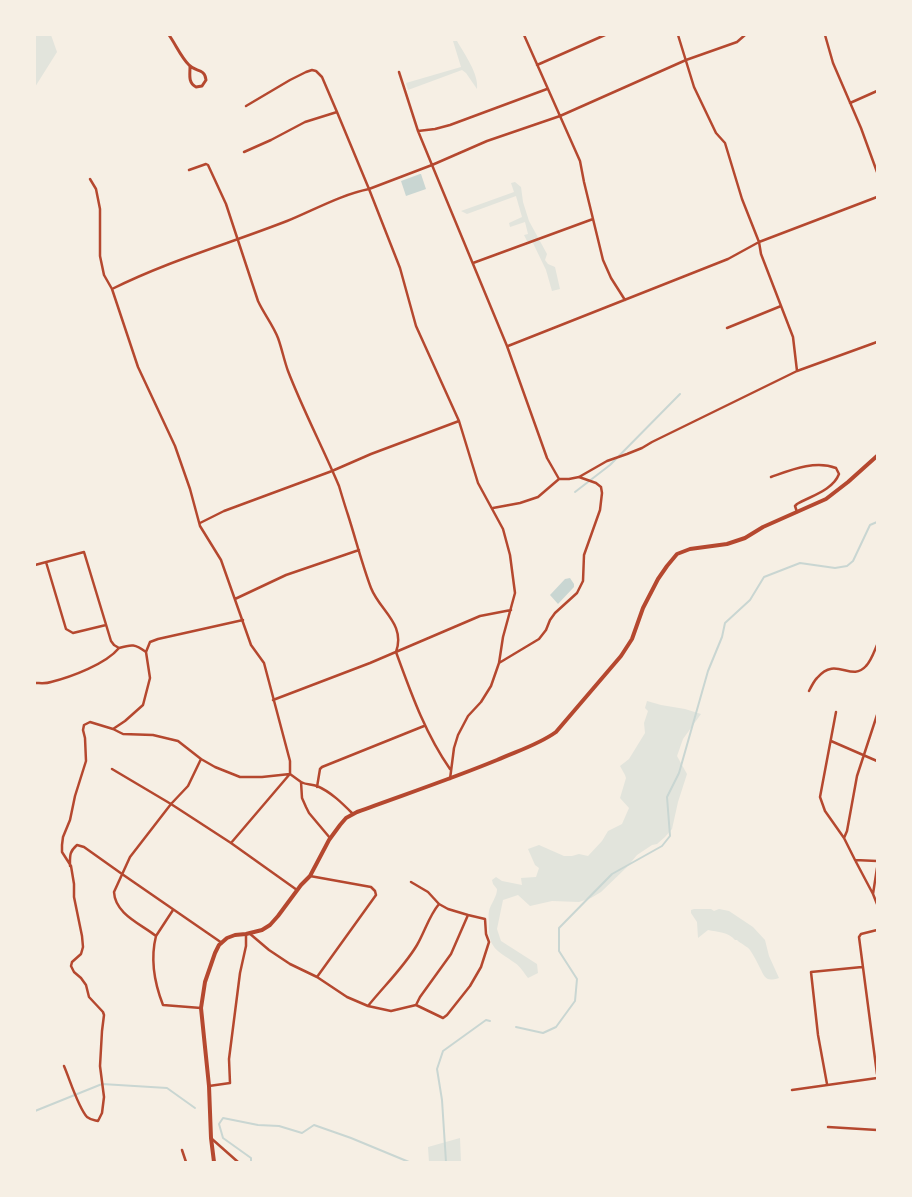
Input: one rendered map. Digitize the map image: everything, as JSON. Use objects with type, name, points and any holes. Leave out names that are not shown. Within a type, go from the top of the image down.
[{"type":"main road","points":[[214,1162],[201,1008],[204,982],[215,953],[222,943],[227,938],[262,930],[270,925],[310,876],[330,838],[346,818],[450,779],[538,742],[556,732],[621,656],[632,639],[643,608],[658,579],[677,554],[727,544],[745,538],[826,499],[835,494],[877,456]]},
{"type":"street","points":[[169,35],[190,67],[191,83],[196,87],[202,86],[205,82],[205,75],[190,67]]},
{"type":"street","points":[[524,35],[580,160],[603,260],[611,278],[625,300]]},
{"type":"street","points":[[537,64],[605,35]]},
{"type":"street","points":[[678,35],[698,95],[716,133],[724,143],[742,199],[759,242],[761,254],[792,337],[798,371]]},
{"type":"street","points":[[112,289],[161,267],[288,221],[314,209],[432,165],[487,141],[560,116],[686,60],[737,42],[745,35]]},
{"type":"street","points":[[825,35],[833,63],[861,128],[877,172]]},
{"type":"street","points":[[246,106],[290,80],[312,70],[322,77],[400,268],[416,326],[459,421],[478,483],[503,529],[510,555],[514,593],[503,637],[499,663],[491,686],[482,702],[468,716],[458,735],[454,748],[450,779]]},
{"type":"street","points":[[400,72],[418,131],[507,346],[547,458],[559,479]]},
{"type":"street","points":[[418,131],[450,125],[547,89]]},
{"type":"street","points":[[850,103],[877,91]]},
{"type":"street","points":[[244,152],[305,122],[337,112]]},
{"type":"street","points":[[189,170],[203,164],[208,165],[226,204],[258,302],[278,338],[288,372],[339,487],[373,592],[383,609],[392,619],[397,630],[396,652],[424,726],[439,754],[451,770]]},
{"type":"street","points":[[90,179],[96,189],[100,209],[100,256],[104,275],[112,289],[138,367],[175,446],[190,489],[199,523],[222,560],[251,645],[264,663],[290,761],[290,774],[231,843]]},
{"type":"street","points":[[507,346],[728,259],[759,242],[877,197]]},
{"type":"street","points":[[472,263],[593,219]]},
{"type":"street","points":[[727,328],[781,306]]},
{"type":"street","points":[[579,478],[607,461],[642,448],[798,371],[877,342]]},
{"type":"street","points":[[199,523],[224,511],[459,421]]},
{"type":"street","points":[[771,477],[803,466],[830,466],[836,468],[839,474],[837,480],[825,490],[796,504],[797,512]]},
{"type":"street","points":[[493,508],[520,503],[538,497],[559,479],[579,478],[596,483],[601,487],[602,493],[600,510],[584,554],[583,581],[577,593],[555,613],[539,639],[499,663]]},
{"type":"street","points":[[235,599],[286,575],[358,550]]},
{"type":"street","points":[[35,565],[84,552],[111,640],[119,648]]},
{"type":"street","points":[[46,562],[66,629],[73,633],[106,625]]},
{"type":"street","points":[[273,700],[396,652],[480,616],[510,610]]},
{"type":"street","points":[[113,729],[143,705],[150,678],[146,652],[150,642],[242,620]]},
{"type":"street","points":[[35,683],[49,683],[79,672],[106,660],[119,648],[130,644],[146,652]]},
{"type":"street","points":[[809,691],[816,679],[824,671],[838,668],[852,672],[866,666],[877,645]]},
{"type":"street","points":[[836,712],[820,797],[825,811],[844,838],[877,904]]},
{"type":"street","points":[[844,838],[857,776],[877,715]]},
{"type":"street","points":[[70,866],[62,852],[63,837],[70,820],[86,761],[83,730],[84,726],[90,722],[123,734],[153,735],[178,740],[201,759],[240,777],[290,774],[301,782],[325,790],[339,800],[353,814]]},
{"type":"street","points":[[317,786],[322,767],[424,726]]},
{"type":"street","points":[[831,740],[877,761]]},
{"type":"street","points":[[156,936],[121,910],[114,898],[114,892],[130,857],[188,786],[201,759]]},
{"type":"street","points":[[112,769],[172,804],[297,890]]},
{"type":"street","points":[[301,782],[302,798],[309,813],[330,838]]},
{"type":"street","points":[[64,1066],[87,1117],[92,1120],[98,1120],[102,1112],[104,1096],[100,1066],[104,1015],[89,997],[86,985],[70,966],[81,954],[83,947],[70,866],[72,849],[77,845],[84,847],[222,943]]},
{"type":"street","points":[[855,860],[877,862]]},
{"type":"street","points":[[873,894],[877,868]]},
{"type":"street","points":[[310,876],[372,887],[376,895],[317,977]]},
{"type":"street","points":[[209,1086],[230,1083],[229,1059],[240,972],[248,934],[290,964],[317,977],[347,997],[368,1006],[392,1011],[416,1005],[443,1018],[447,1015],[470,986],[481,967],[488,942],[484,919],[448,909],[439,904],[428,892],[411,882]]},
{"type":"street","points":[[368,1006],[406,961],[439,904]]},
{"type":"street","points":[[173,909],[156,936],[153,949],[156,985],[163,1005],[201,1008]]},
{"type":"street","points":[[416,1005],[451,954],[468,915]]},
{"type":"street","points":[[792,1090],[877,1076],[859,937],[861,934],[877,930]]},
{"type":"street","points":[[827,1084],[818,1035],[811,972],[862,966]]},
{"type":"street","points":[[828,1127],[877,1130]]},
{"type":"street","points":[[211,1138],[238,1162]]},
{"type":"street","points":[[182,1150],[186,1162]]},
{"type":"shaded area","points":[[35,35],[51,35],[57,52],[35,87]]},
{"type":"shaded area","points":[[453,41],[457,41],[471,65],[476,77],[477,89],[462,70],[408,90],[406,83],[461,67]]},
{"type":"shaded area","points":[[421,174],[426,189],[406,196],[401,181]]},
{"type":"shaded area","points":[[515,182],[521,187],[529,221],[547,254],[545,260],[548,264],[555,267],[560,289],[552,291],[546,270],[532,241],[527,241],[524,235],[528,234],[525,222],[510,227],[509,223],[522,217],[516,196],[467,214],[461,211],[514,192],[511,183]]},
{"type":"shaded area","points":[[570,578],[574,587],[558,604],[550,595],[565,579]]},
{"type":"shaded area","points":[[647,701],[701,714],[683,739],[677,756],[687,774],[672,829],[657,844],[652,845],[637,855],[601,892],[591,898],[579,902],[552,901],[530,906],[518,895],[503,900],[497,929],[501,941],[537,964],[538,973],[528,978],[519,966],[492,944],[489,932],[489,913],[497,889],[492,880],[496,877],[502,881],[522,885],[521,878],[536,877],[539,868],[535,865],[528,849],[539,845],[564,856],[579,854],[588,856],[602,841],[608,831],[622,824],[629,808],[620,798],[626,778],[620,766],[629,759],[645,733],[644,723],[648,711],[645,708]]},
{"type":"shaded area","points":[[691,910],[729,911],[753,927],[765,940],[769,956],[779,978],[771,980],[766,978],[750,950],[729,935],[708,930],[698,938],[697,922],[691,913]]},
{"type":"shaded area","points":[[460,1138],[461,1162],[429,1162],[428,1147]]},
{"type":"waterway","points":[[575,492],[610,465],[680,394]]},
{"type":"waterway","points":[[516,1027],[543,1033],[556,1027],[575,1001],[577,979],[559,951],[559,928],[612,874],[662,846],[670,836],[667,797],[679,773],[708,671],[722,637],[725,623],[750,600],[764,577],[800,563],[835,568],[847,566],[853,561],[870,525],[877,522]]},
{"type":"waterway","points":[[446,1162],[442,1100],[437,1069],[443,1051],[486,1020],[490,1021]]},
{"type":"waterway","points":[[35,1111],[102,1084],[167,1088],[195,1108]]},
{"type":"waterway","points":[[251,1162],[251,1158],[223,1138],[219,1124],[223,1118],[258,1125],[279,1126],[302,1133],[314,1125],[409,1162]]}]
